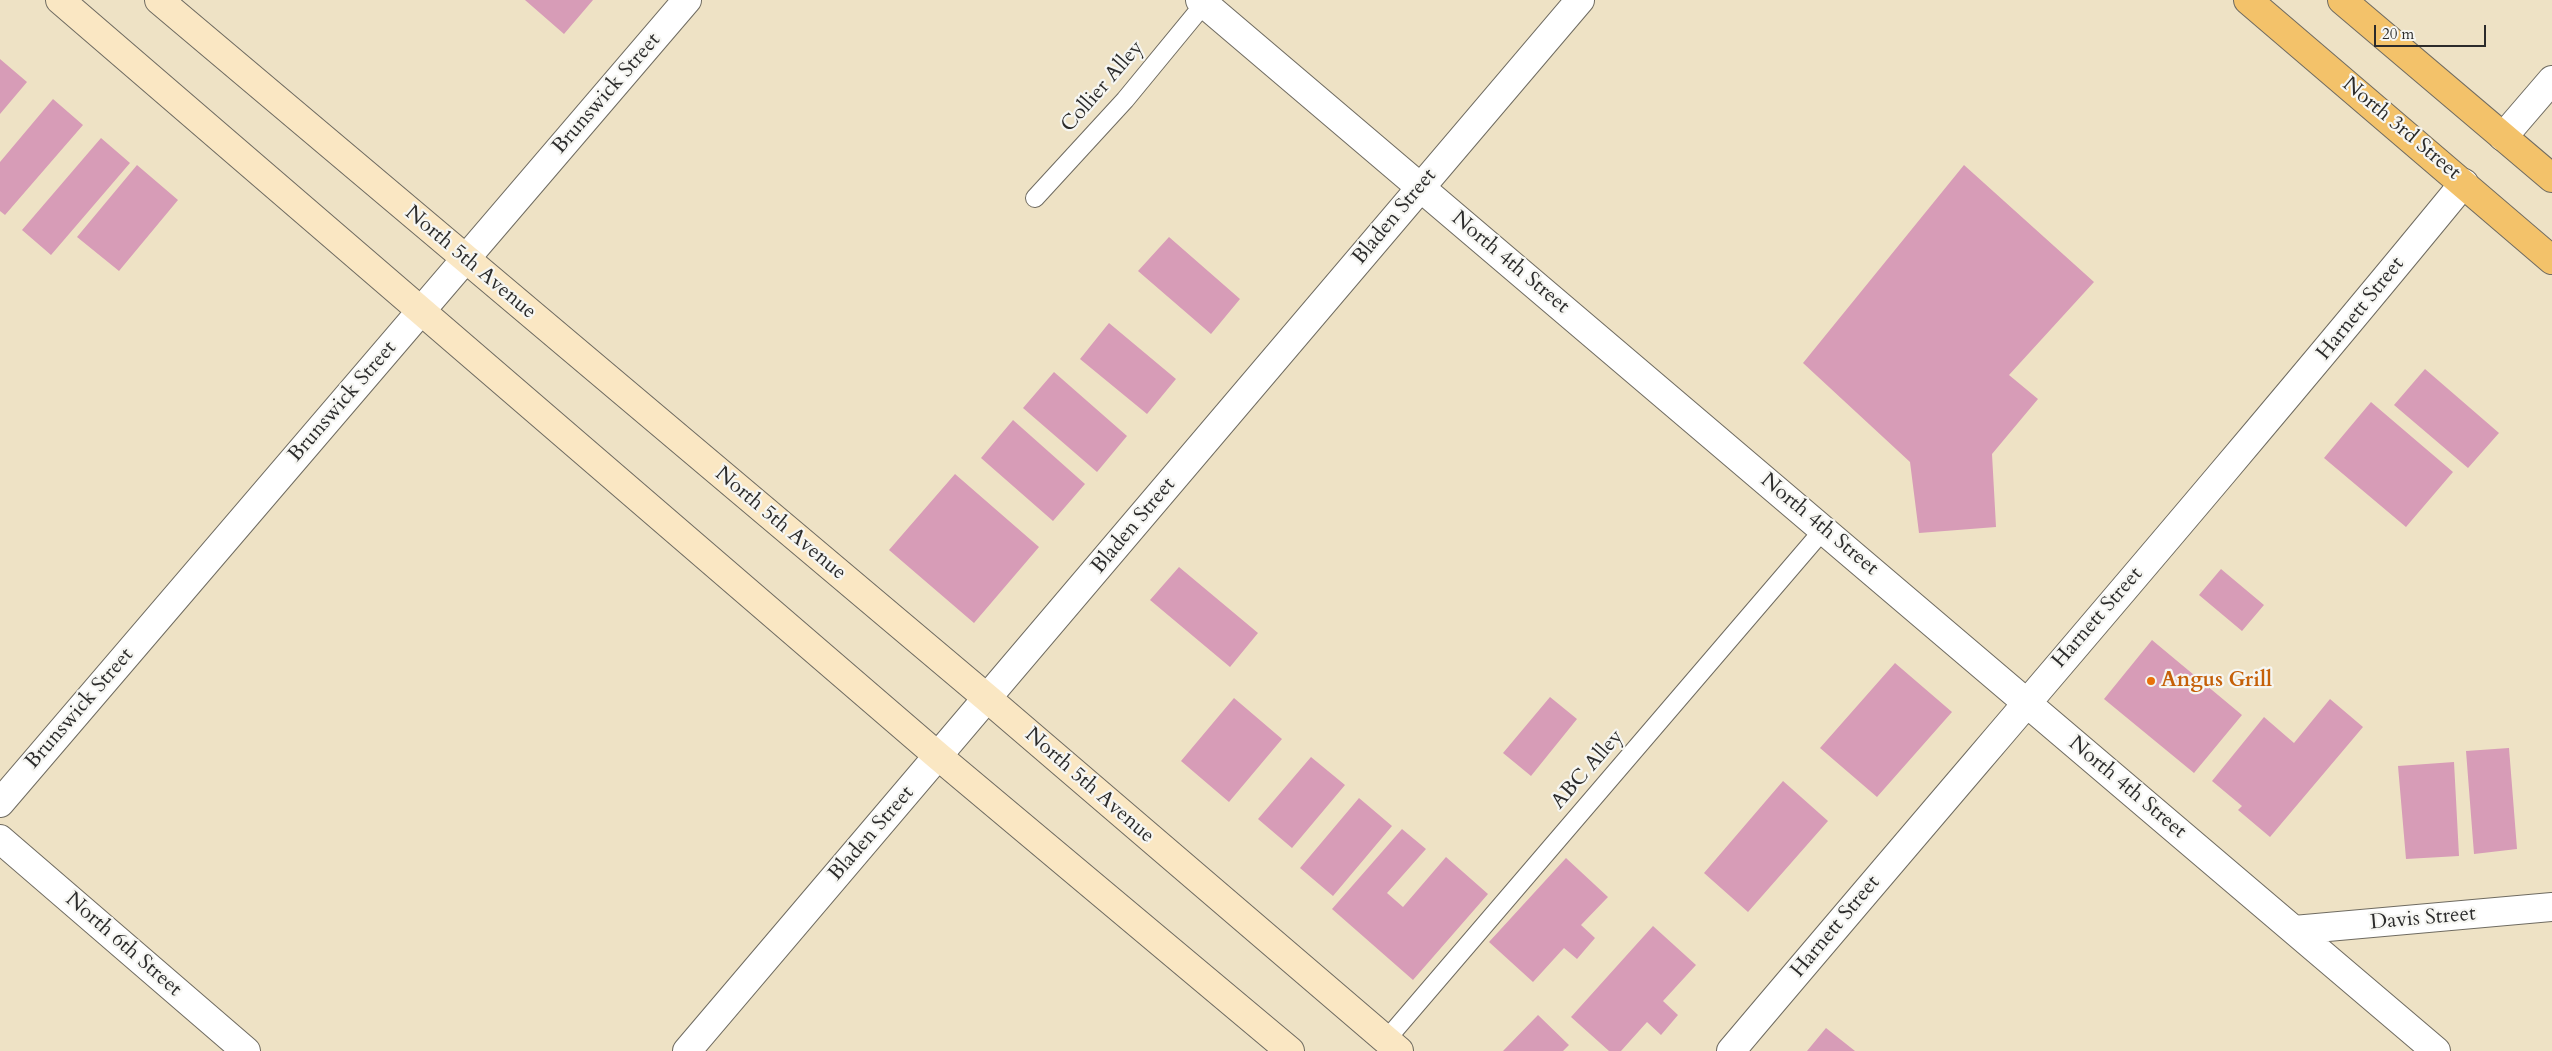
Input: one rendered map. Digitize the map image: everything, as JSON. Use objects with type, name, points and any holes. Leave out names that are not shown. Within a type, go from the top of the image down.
[{"type":"main road","name":"North 3rd Street","points":[[2248,0],[2552,260]]},
{"type":"main road","points":[[2342,0],[2552,178]]},
{"type":"street","points":[[60,0],[420,312],[938,756],[1290,1051]]},
{"type":"street","name":"North 5th Avenue","points":[[159,0],[987,698],[1392,1045]]},
{"type":"street","name":"Brunswick Street","points":[[0,803],[687,0]]},
{"type":"street","name":"Bladen Street","points":[[686,1051],[1580,0]]},
{"type":"street","name":"North 4th Street","points":[[1202,2],[2436,1051]]},
{"type":"street","points":[[2503,137],[2552,80]]},
{"type":"street","name":"Harnett Street","points":[[1731,1051],[2026,702],[2289,397],[2464,183]]},
{"type":"street","name":"North 6th Street","points":[[0,839],[246,1051]]},
{"type":"street","name":"Davis Street","points":[[2294,930],[2552,907]]},
{"type":"lane","name":"Collier Alley","points":[[1035,198],[1125,100],[1202,2]]},
{"type":"lane","name":"ABC Alley","points":[[1392,1045],[1824,529]]},
{"type":"building","points":[[525,0],[593,0],[564,34]]},
{"type":"building","points":[[0,59],[27,82],[0,114]]},
{"type":"building","points":[[53,99],[83,125],[5,215],[0,211],[0,162]]},
{"type":"building","points":[[101,138],[130,163],[51,255],[22,230]]},
{"type":"building","points":[[137,165],[178,200],[119,271],[77,237]]},
{"type":"building","points":[[1964,165],[2094,282],[2009,375],[2038,399],[1992,454],[1996,527],[1919,533],[1910,462],[1803,363]]},
{"type":"building","points":[[1169,237],[1240,299],[1211,334],[1138,271]]},
{"type":"building","points":[[1109,323],[1176,379],[1147,414],[1080,359]]},
{"type":"building","points":[[2425,369],[2499,433],[2468,468],[2394,405]]},
{"type":"building","points":[[1054,372],[1127,436],[1097,472],[1023,408]]},
{"type":"building","points":[[2371,402],[2453,472],[2406,527],[2324,458]]},
{"type":"building","points":[[1013,420],[1085,484],[1053,521],[981,458]]},
{"type":"building","points":[[955,474],[1039,547],[974,623],[889,550]]},
{"type":"building","points":[[1179,567],[1258,633],[1230,667],[1150,600]]},
{"type":"building","points":[[2221,569],[2264,605],[2242,631],[2199,595]]},
{"type":"building","points":[[2152,640],[2242,715],[2194,773],[2104,699]]},
{"type":"building","points":[[1895,663],[1952,712],[1877,797],[1820,748]]},
{"type":"building","points":[[1550,697],[1577,719],[1531,776],[1503,753]]},
{"type":"building","points":[[1234,698],[1282,739],[1229,802],[1181,761]]},
{"type":"building","points":[[2330,699],[2363,727],[2270,837],[2238,810],[2242,806],[2212,781],[2264,717],[2294,743]]},
{"type":"building","points":[[2509,748],[2517,849],[2474,854],[2466,751]]},
{"type":"building","points":[[1311,757],[1345,785],[1292,848],[1258,819]]},
{"type":"building","points":[[2454,762],[2459,856],[2406,859],[2398,766]]},
{"type":"building","points":[[1783,781],[1828,821],[1748,912],[1704,873]]},
{"type":"building","points":[[1359,798],[1392,826],[1333,896],[1300,868]]},
{"type":"building","points":[[1402,829],[1426,849],[1387,893],[1403,907],[1446,857],[1488,894],[1413,980],[1332,909]]},
{"type":"building","points":[[1566,858],[1608,897],[1581,925],[1595,938],[1577,959],[1564,948],[1533,982],[1489,942]]},
{"type":"building","points":[[1653,926],[1696,965],[1663,1001],[1678,1015],[1661,1035],[1647,1022],[1621,1051],[1609,1051],[1571,1017]]},
{"type":"building","points":[[1538,1015],[1569,1045],[1563,1051],[1503,1051]]},
{"type":"building","points":[[1826,1028],[1855,1051],[1807,1051]]},
{"type":"place","name":"Angus Grill","points":[[2151,681]]}]
